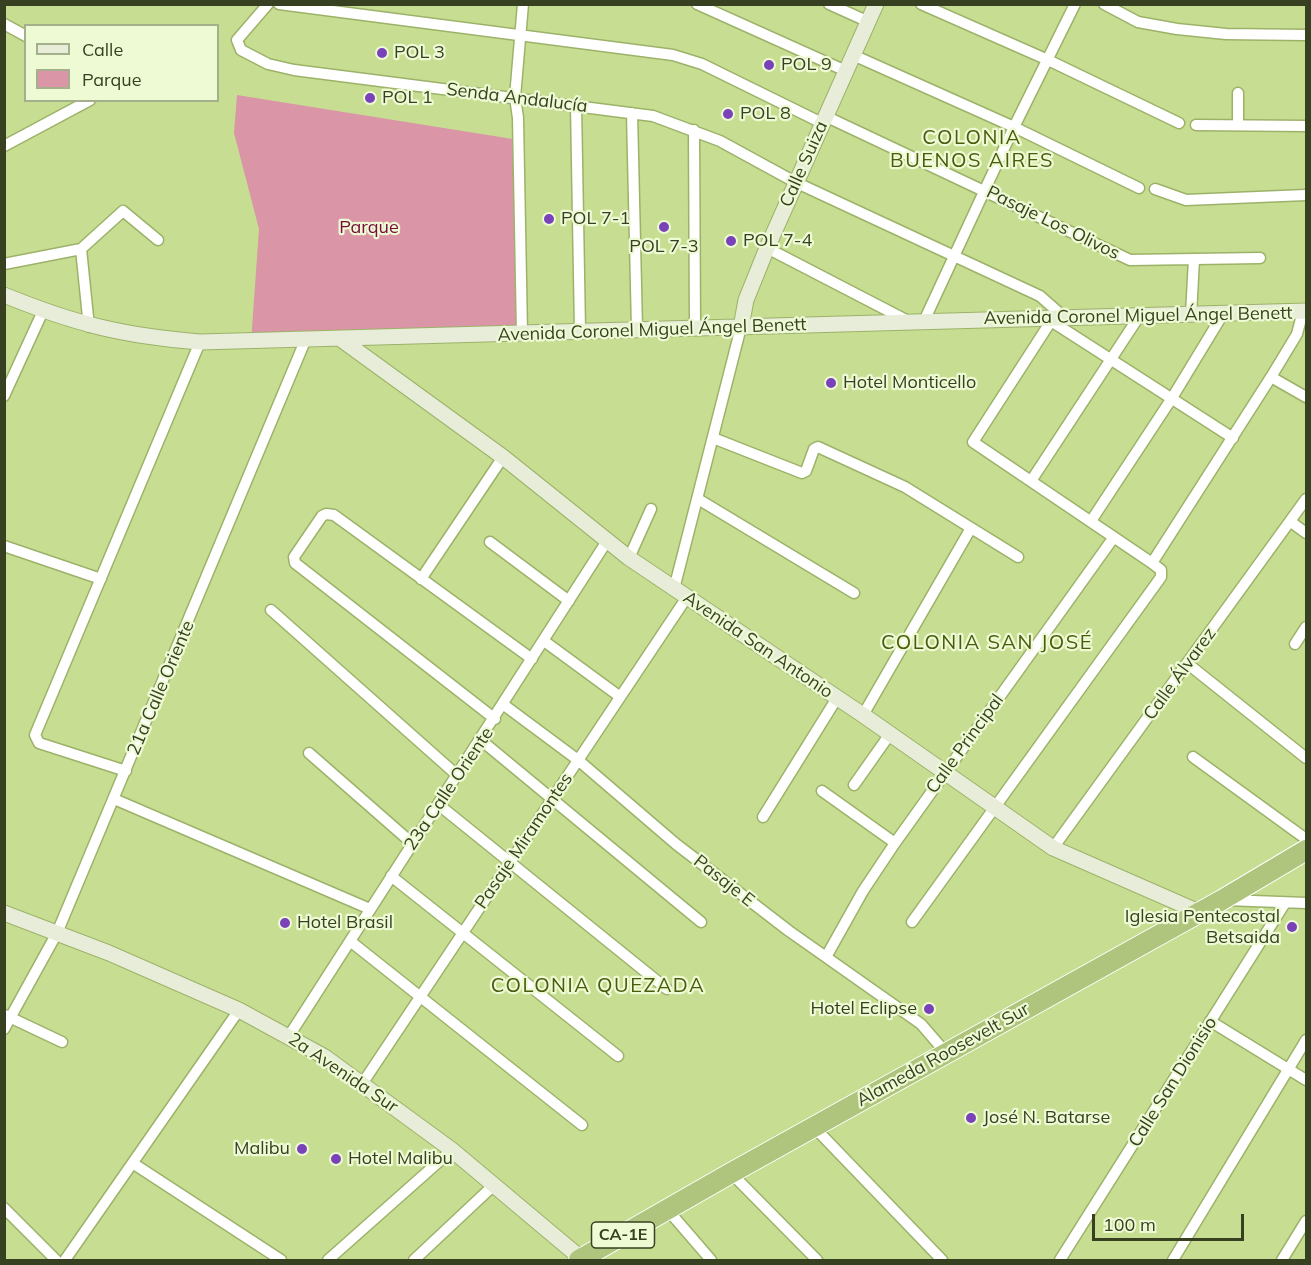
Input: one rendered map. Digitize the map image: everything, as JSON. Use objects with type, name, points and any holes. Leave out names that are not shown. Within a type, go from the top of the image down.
[{"type":"highway","name":"Alameda Roosevelt Sur","points":[[581,1260],[731,1173],[1222,900],[1306,850]]},
{"type":"street","name":"Senda Andalucía","points":[[268,4],[237,40],[238,46],[250,56],[268,64],[294,70],[653,116],[694,130],[739,151],[795,182],[1040,296],[1056,319],[1111,359],[1233,438]]},
{"type":"street","name":"Pasaje Los Olivos","points":[[279,4],[519,37],[673,55],[702,64],[985,190],[1130,260],[1260,258]]},
{"type":"street","points":[[522,333],[518,118],[515,97],[523,4]]},
{"type":"street","points":[[697,4],[846,71]]},
{"type":"street","points":[[829,4],[869,22]]},
{"type":"street","name":"Calle Suiza","points":[[741,327],[746,300],[767,248],[876,4]]},
{"type":"street","points":[[921,4],[1048,60],[1179,123]]},
{"type":"street","points":[[767,248],[917,322],[954,256],[1075,4]]},
{"type":"street","points":[[1104,4],[1138,22],[1177,29],[1226,34],[1306,34]]},
{"type":"street","points":[[4,24],[24,35]]},
{"type":"street","points":[[853,55],[1014,127],[1139,188]]},
{"type":"street","points":[[1237,93],[1238,125]]},
{"type":"street","points":[[4,146],[86,102]]},
{"type":"street","points":[[576,105],[580,331]]},
{"type":"street","points":[[632,113],[637,329]]},
{"type":"street","points":[[1196,125],[1306,126]]},
{"type":"street","points":[[694,130],[695,327]]},
{"type":"street","points":[[1155,189],[1186,200],[1306,195]]},
{"type":"street","points":[[4,264],[81,249],[123,211],[158,240]]},
{"type":"street","points":[[81,249],[90,327]]},
{"type":"street","points":[[1191,315],[1194,259]]},
{"type":"street","name":"Avenida Coronel Miguel Ángel Benett","points":[[4,295],[90,327],[146,338],[200,342],[342,340],[695,327],[1138,318],[1305,311]]},
{"type":"street","points":[[6,390],[43,311]]},
{"type":"street","points":[[1156,566],[1297,333],[1305,311]]},
{"type":"street","points":[[1091,521],[1173,398],[1223,314]]},
{"type":"street","points":[[1031,481],[1138,318]]},
{"type":"street","points":[[912,922],[1161,577],[1156,566],[974,444],[973,441],[1056,319]]},
{"type":"street","name":"Pasaje Miramontes","points":[[362,1084],[553,799],[619,696],[680,593],[698,499],[741,327]]},
{"type":"street","name":"Avenida San Antonio","points":[[342,340],[503,457],[629,558],[863,715],[1053,848],[1199,912]]},
{"type":"street","name":"21a Calle Oriente","points":[[4,1029],[7,1017],[57,933],[305,341]]},
{"type":"street","points":[[126,771],[35,740],[49,700],[102,579],[200,342]]},
{"type":"street","points":[[1271,377],[1306,397]]},
{"type":"street","points":[[712,438],[802,473],[806,471],[814,449],[818,447],[885,476],[1018,557]]},
{"type":"street","points":[[421,579],[503,457]]},
{"type":"street","points":[[698,499],[854,593]]},
{"type":"street","name":"Calle Álvarez","points":[[1053,848],[1306,499]]},
{"type":"street","points":[[629,558],[651,509]]},
{"type":"street","points":[[495,719],[295,563],[294,557],[322,516],[334,515],[532,659]]},
{"type":"street","points":[[1291,522],[1306,533]]},
{"type":"street","points":[[863,715],[971,528]]},
{"type":"street","name":"Calle Principal","points":[[825,957],[863,891],[895,843],[1114,537]]},
{"type":"street","name":"23a Calle Oriente","points":[[289,1036],[391,876],[482,741],[607,541]]},
{"type":"street","points":[[490,542],[569,601]]},
{"type":"street","points":[[4,546],[102,579]]},
{"type":"street","points":[[271,610],[458,776]]},
{"type":"street","points":[[1295,644],[1306,627]]},
{"type":"street","points":[[544,641],[619,696]]},
{"type":"street","points":[[1188,664],[1306,758]]},
{"type":"street","points":[[764,817],[837,698]]},
{"type":"street","name":"Pasaje E","points":[[504,705],[578,760],[676,844],[825,957],[921,1024],[946,1053]]},
{"type":"street","points":[[854,784],[890,734]]},
{"type":"street","points":[[482,741],[701,922]]},
{"type":"street","points":[[309,753],[413,844]]},
{"type":"street","points":[[1193,757],[1306,838]]},
{"type":"street","points":[[822,791],[895,843]]},
{"type":"street","points":[[114,799],[370,909]]},
{"type":"street","points":[[439,806],[667,989]]},
{"type":"street","points":[[391,876],[618,1056]]},
{"type":"street","points":[[1222,900],[1306,903]]},
{"type":"street","name":"Calle San Dionisio","points":[[1066,1258],[1210,1021],[1285,903]]},
{"type":"street","name":"2a Avenida Sur","points":[[4,913],[109,953],[239,1010],[289,1036],[362,1084],[452,1150],[495,1184],[581,1260]]},
{"type":"street","points":[[350,941],[582,1125]]},
{"type":"street","points":[[65,1260],[239,1010]]},
{"type":"street","points":[[7,1017],[62,1041]]},
{"type":"street","points":[[1210,1021],[1306,1080]]},
{"type":"street","points":[[1173,1260],[1306,1040]]},
{"type":"street","points":[[814,1127],[942,1260]]},
{"type":"street","points":[[328,1260],[452,1150]]},
{"type":"street","points":[[134,1164],[281,1260]]},
{"type":"street","points":[[731,1173],[817,1260]]},
{"type":"street","points":[[414,1260],[495,1184]]},
{"type":"street","points":[[4,1208],[56,1260]]},
{"type":"street","points":[[667,1209],[711,1260]]},
{"type":"street","points":[[1282,1260],[1306,1221]]},
{"type":"green space","name":"Parque","points":[[237,95],[519,140],[522,334],[251,342],[259,229],[234,133]]},
{"type":"place","name":"POL 3","points":[[382,53]]},
{"type":"place","name":"POL 9","points":[[769,65]]},
{"type":"place","name":"POL 1","points":[[370,98]]},
{"type":"place","name":"POL 8","points":[[728,114]]},
{"type":"place","name":"POL 7-1","points":[[549,219]]},
{"type":"place","name":"POL 7-3","points":[[664,227]]},
{"type":"place","name":"POL 7-4","points":[[731,241]]},
{"type":"place","name":"Hotel Monticello","points":[[831,383]]},
{"type":"place","name":"Hotel Brasil","points":[[285,923]]},
{"type":"place","name":"Iglesia Pentecostal Betsaida","points":[[1292,927]]},
{"type":"place","name":"Hotel Eclipse","points":[[929,1009]]},
{"type":"place","name":"José N. Batarse","points":[[971,1118]]},
{"type":"place","name":"Malibu","points":[[302,1149]]},
{"type":"place","name":"Hotel Malibu","points":[[336,1159]]},
{"type":"district","name":"COLONIA BUENOS AIRES","points":[[972,150]]},
{"type":"district","name":"COLONIA SAN JOSÉ","points":[[987,643]]},
{"type":"district","name":"COLONIA QUEZADA","points":[[598,986]]}]
